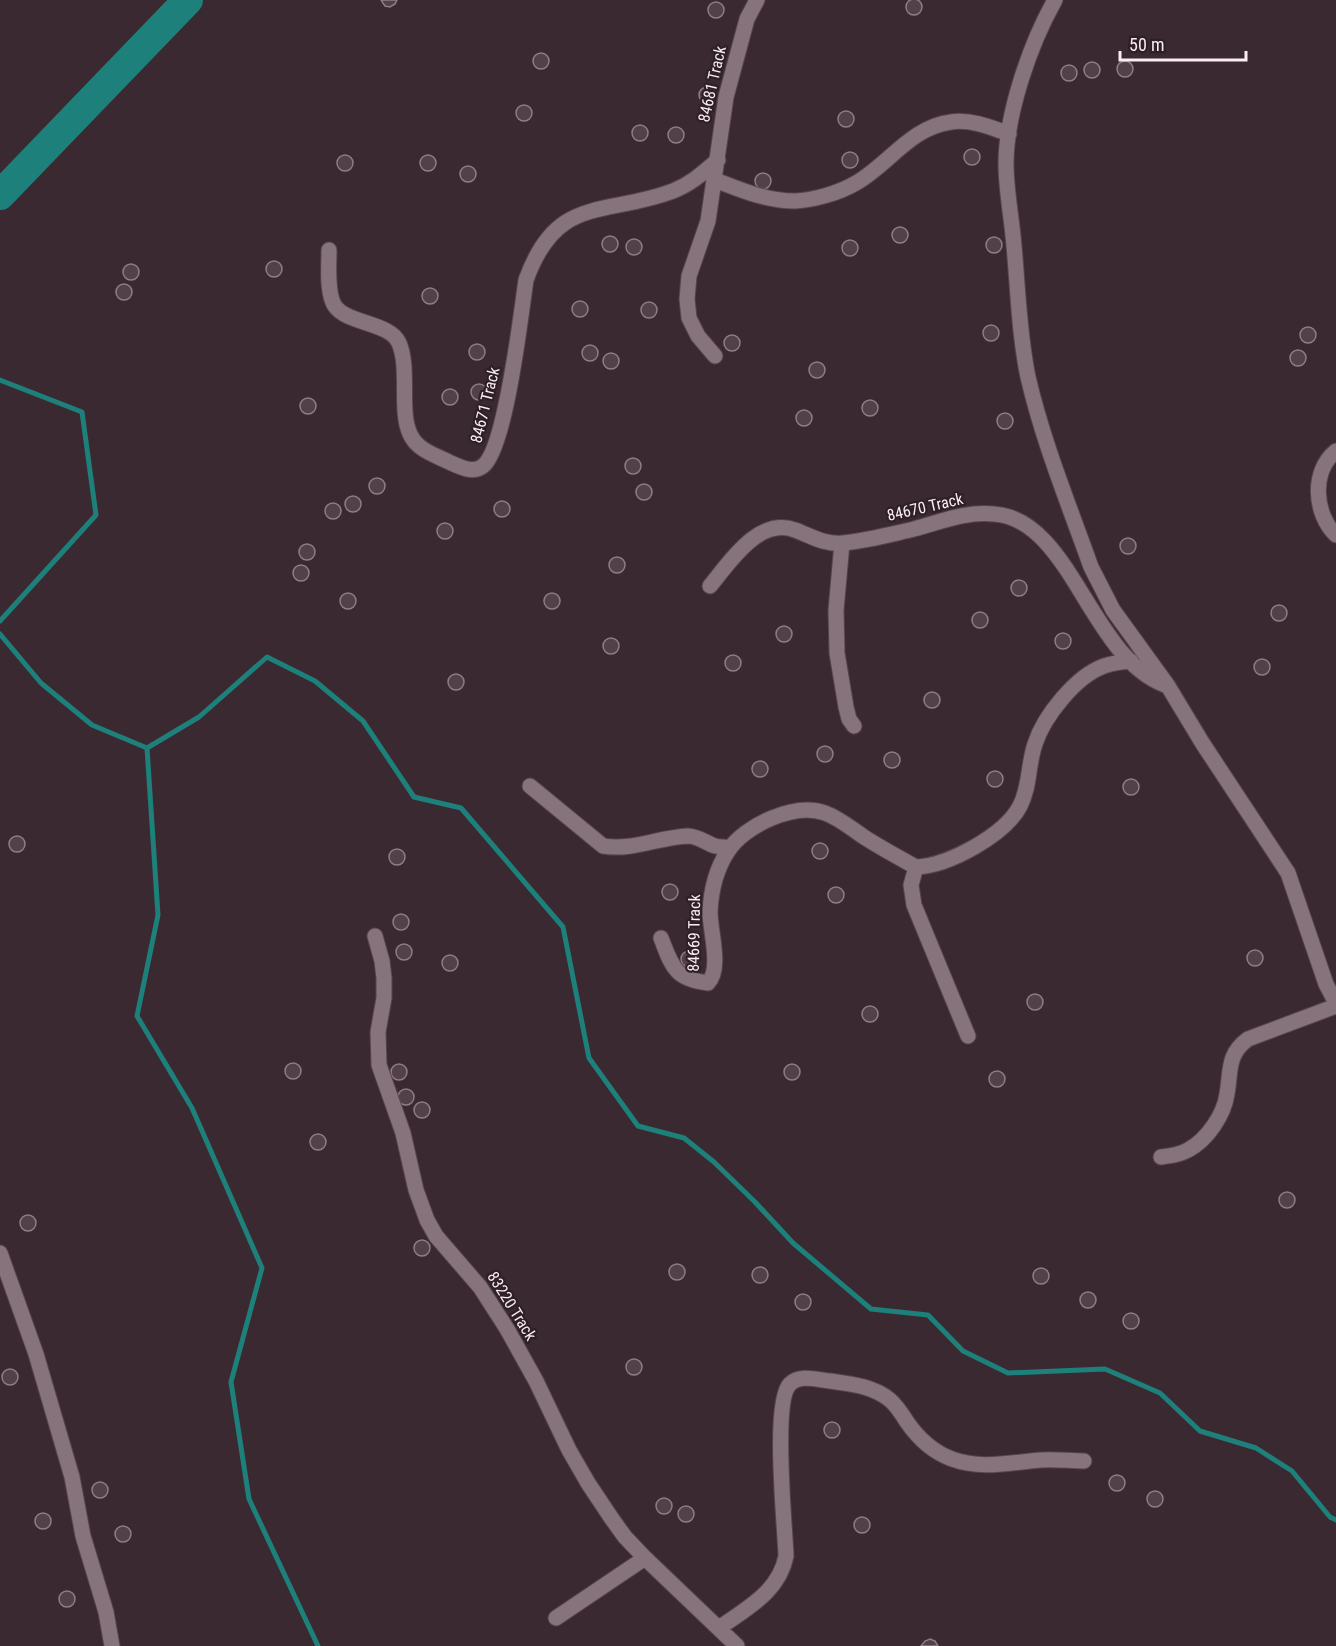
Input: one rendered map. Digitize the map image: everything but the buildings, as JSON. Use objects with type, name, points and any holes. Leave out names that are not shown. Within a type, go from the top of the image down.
[{"type":"street","name":"84681 Track","points":[[715,357],[693,329],[689,318],[687,298],[690,268],[708,221],[726,97],[747,19],[757,0]]},
{"type":"street","points":[[1055,0],[1039,34],[1018,90],[1006,152],[1006,181],[1011,207],[1023,348],[1039,419],[1091,567],[1101,589],[1113,610],[1168,686],[1203,744],[1288,873],[1323,975],[1336,1004],[1240,1045],[1233,1056],[1224,1106],[1214,1123],[1198,1143],[1188,1150],[1161,1157]]},
{"type":"street","points":[[715,180],[749,193],[772,199],[795,201],[813,198],[856,183],[901,146],[934,126],[952,122],[978,123],[1009,134]]},
{"type":"street","name":"84671 Track","points":[[329,250],[331,299],[337,309],[390,334],[399,343],[407,424],[414,442],[460,468],[476,470],[483,466],[492,452],[505,411],[526,280],[532,264],[549,237],[560,226],[585,212],[674,190],[699,177],[718,160]]},
{"type":"street","points":[[1336,451],[1323,465],[1318,482],[1323,515],[1328,526],[1336,535]]},
{"type":"street","name":"84670 Track","points":[[842,543],[910,530],[956,516],[985,513],[1011,516],[1036,532],[1051,549],[1077,584],[1102,628],[1131,661],[1151,678],[1168,686]]},
{"type":"street","points":[[710,586],[744,547],[773,529],[793,529],[819,541],[842,543],[836,610],[837,653],[846,707],[849,719],[854,726]]},
{"type":"street","points":[[968,1036],[914,904],[911,885],[916,867],[942,863],[958,856],[1011,819],[1025,795],[1034,745],[1051,714],[1078,683],[1092,672],[1104,666],[1131,661]]},
{"type":"street","points":[[530,786],[603,846],[634,847],[658,840],[692,836],[715,846],[729,848]]},
{"type":"street","name":"84669 Track","points":[[661,938],[673,968],[678,974],[692,981],[708,983],[710,981],[714,972],[710,913],[716,877],[729,848],[758,825],[776,815],[801,810],[824,812],[916,867]]},
{"type":"street","name":"83220 Track","points":[[375,936],[384,978],[384,998],[378,1032],[379,1065],[403,1133],[421,1205],[436,1236],[480,1287],[507,1329],[536,1381],[569,1450],[588,1483],[626,1537],[736,1646]]},
{"type":"street","points":[[0,1253],[36,1354],[72,1476],[83,1536],[106,1612],[112,1646]]},
{"type":"street","points":[[719,1628],[770,1589],[778,1579],[783,1567],[786,1556],[781,1464],[782,1409],[787,1388],[797,1379],[854,1384],[876,1391],[892,1401],[926,1444],[940,1454],[961,1462],[990,1466],[1039,1460],[1084,1461]]},
{"type":"street","points":[[556,1618],[645,1558]]},
{"type":"waterway","points":[[0,195],[188,0]]},
{"type":"waterway","points":[[0,380],[82,412],[96,515],[0,621]]},
{"type":"waterway","points":[[0,634],[41,683],[92,725],[147,748],[199,717],[267,657],[315,681],[363,721],[414,797],[461,808],[563,927],[589,1058],[638,1126],[684,1138],[714,1162],[793,1243],[871,1309],[928,1315],[963,1351],[1008,1373],[1105,1369],[1160,1393],[1200,1431],[1256,1448],[1292,1471],[1330,1517],[1336,1520]]},
{"type":"waterway","points":[[147,748],[158,915],[137,1016],[192,1108],[262,1268],[231,1382],[249,1499],[318,1646]]}]
